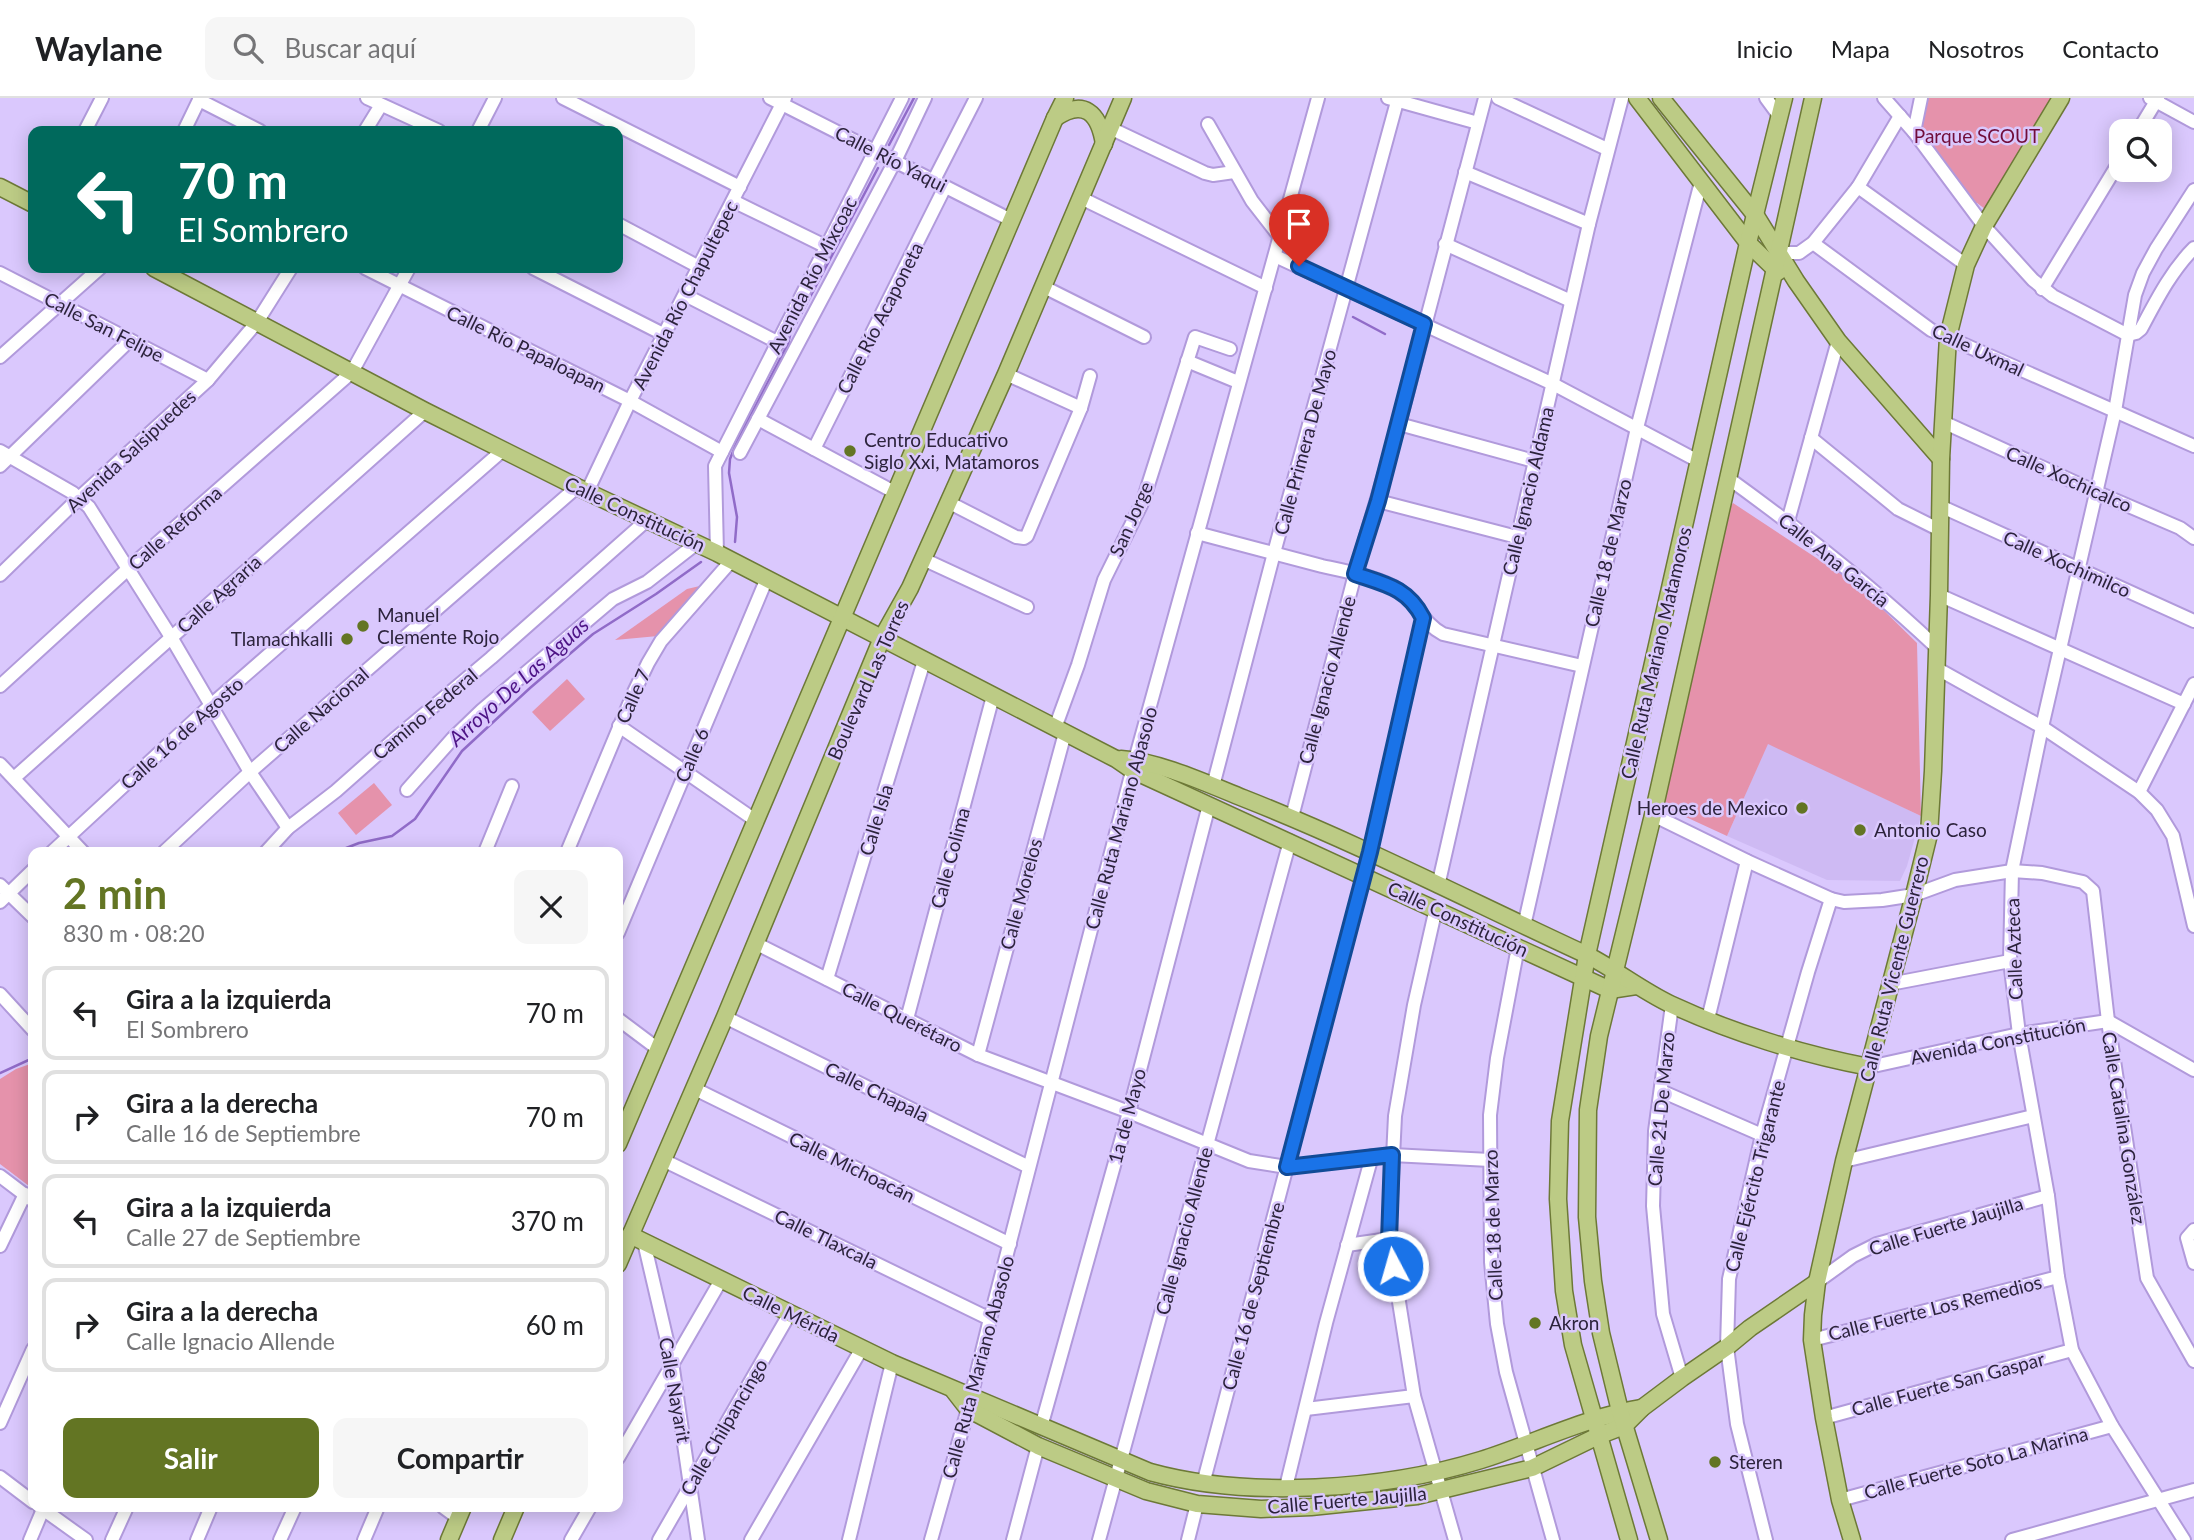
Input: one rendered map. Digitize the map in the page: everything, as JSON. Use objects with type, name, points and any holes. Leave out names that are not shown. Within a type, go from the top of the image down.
[{"type":"main road","points":[[623,1132],[1065,98]]},
{"type":"main road","name":"Boulevard Las Torres","points":[[623,1257],[637,1238],[663,1160],[882,638],[923,559],[1006,374],[1123,98]]},
{"type":"main road","points":[[1637,98],[1748,243],[1773,270],[1796,281]]},
{"type":"main road","points":[[1661,98],[1756,216],[1777,253],[1838,341],[1941,459]]},
{"type":"main road","name":"Calle Ruta Mariano Matamoros","points":[[1629,1540],[1573,1345],[1564,1291],[1558,1199],[1560,1121],[1587,955],[1748,243],[1784,98]]},
{"type":"main road","name":"Calle Ruta Mariano Matamoros","points":[[1659,1540],[1622,1419],[1601,1333],[1592,1281],[1587,1217],[1588,1110],[1592,1073],[1610,990],[1653,814],[1813,98]]},
{"type":"main road","name":"Calle Ruta Vicente Guerrero","points":[[1852,1540],[1840,1500],[1812,1340],[1817,1282],[1844,1161],[1914,895],[1931,813],[1941,459],[1948,337],[1966,265],[1984,226],[2061,98]]},
{"type":"main road","points":[[1055,118],[1072,108],[1090,112],[1107,136]]},
{"type":"main road","points":[[0,187],[28,201]]},
{"type":"main road","name":"Calle Constitución","points":[[163,273],[425,411],[582,490],[724,556],[1116,759],[1213,786],[1292,817],[1615,970]]},
{"type":"main road","name":"Calle Constitución","points":[[1134,765],[1209,804],[1610,990]]},
{"type":"main road","name":"Avenida Constitución","points":[[1615,970],[1636,986],[1708,1019],[1787,1047],[1869,1067]]},
{"type":"main road","points":[[1610,990],[1636,986]]},
{"type":"main road","name":"Calle Mérida","points":[[637,1238],[891,1363],[953,1389],[970,1403]]},
{"type":"main road","name":"Calle Fuerte Jaujilla","points":[[970,1403],[1038,1446],[1146,1492],[1197,1504],[1261,1509],[1311,1507],[1417,1496],[1532,1468],[1598,1436],[1642,1408],[1817,1282]]},
{"type":"main road","name":"Calle Fuerte Jaujilla","points":[[970,1403],[1041,1427],[1150,1472],[1203,1484],[1244,1488],[1346,1485],[1435,1473],[1525,1446],[1593,1419],[1622,1419]]},
{"type":"main road","points":[[502,1540],[514,1512]]},
{"type":"main road","points":[[449,1540],[461,1513]]},
{"type":"street","points":[[88,126],[102,98]]},
{"type":"street","points":[[367,98],[428,126]]},
{"type":"street","points":[[481,126],[495,98]]},
{"type":"street","points":[[563,98],[619,126]]},
{"type":"street","name":"Avenida Río Mixcoac","points":[[724,556],[714,471],[902,98]]},
{"type":"street","name":"Avenida Río Mixcoac","points":[[740,453],[925,98]]},
{"type":"street","name":"Calle Río Acaponeta","points":[[814,449],[939,184],[976,98]]},
{"type":"street","name":"Calle Ruta Mariano Abasolo","points":[[931,1540],[970,1403],[989,1319],[1134,765],[1318,98]]},
{"type":"street","name":"Calle Ignacio Allende","points":[[1292,817],[1355,574],[1378,501],[1485,98]]},
{"type":"street","points":[[1498,98],[1607,149]]},
{"type":"street","name":"Calle Ignacio Aldama","points":[[1438,886],[1589,224],[1622,98]]},
{"type":"street","points":[[1766,98],[1780,117]]},
{"type":"street","points":[[1884,98],[1914,132],[1984,226],[2042,289],[2129,335],[2141,329],[2158,296],[2182,260],[2194,248]]},
{"type":"street","points":[[1914,132],[1921,98]]},
{"type":"street","points":[[186,126],[199,99],[250,126]]},
{"type":"street","points":[[1394,99],[1478,123]]},
{"type":"street","name":"Calle Primera De Mayo","points":[[1213,786],[1347,288],[1394,99]]},
{"type":"street","points":[[2144,119],[2155,99],[2194,122]]},
{"type":"street","name":"Avenida Río Chapultepec","points":[[582,490],[733,201],[779,100]]},
{"type":"street","name":"Calle Río Yaqui","points":[[779,100],[1011,220]]},
{"type":"street","points":[[368,126],[381,105]]},
{"type":"street","points":[[1777,253],[1799,253],[1813,243],[1858,187],[1900,116]]},
{"type":"street","points":[[1208,124],[1252,201],[1280,237]]},
{"type":"street","points":[[623,128],[740,187]]},
{"type":"street","points":[[1107,136],[1205,173],[1213,175],[1234,172]]},
{"type":"street","points":[[1465,172],[1589,224]]},
{"type":"street","points":[[2042,289],[2109,179]]},
{"type":"street","name":"Calle 18 de Marzo","points":[[1524,926],[1637,428],[1701,182]]},
{"type":"street","points":[[1858,187],[1966,265]]},
{"type":"street","name":"Calle Azteca","points":[[2184,1540],[2112,1426],[2072,1350],[2019,1034],[2010,961],[2012,871],[2042,727],[2115,411],[2135,295],[2156,248],[2194,191]]},
{"type":"street","points":[[1081,198],[1265,288]]},
{"type":"street","points":[[733,201],[827,247]]},
{"type":"street","points":[[623,227],[699,267]]},
{"type":"street","name":"Calle Uxmal","points":[[1813,243],[1931,330],[2194,446]]},
{"type":"street","points":[[1445,244],[1572,301]]},
{"type":"street","points":[[1275,256],[1553,384],[1700,461]]},
{"type":"street","name":"Calle San Felipe","points":[[0,273],[208,380]]},
{"type":"street","points":[[0,357],[94,273]]},
{"type":"street","points":[[257,323],[288,273]]},
{"type":"street","name":"Calle Río Papaloapan","points":[[374,273],[630,401],[722,452]]},
{"type":"street","points":[[352,372],[406,273]]},
{"type":"street","points":[[543,273],[665,335]]},
{"type":"street","points":[[1044,287],[1144,337]]},
{"type":"street","points":[[685,295],[779,342]]},
{"type":"street","name":"Avenida Salsipuedes","points":[[0,575],[80,497],[208,380],[257,323]]},
{"type":"street","points":[[1230,349],[1195,337],[1187,361],[1238,382]]},
{"type":"street","points":[[0,466],[5,453],[130,340]]},
{"type":"street","points":[[1788,521],[1838,341]]},
{"type":"street","name":"San Jorge","points":[[1060,730],[1104,580],[1143,501],[1187,361]]},
{"type":"street","name":"Calle Reforma","points":[[0,686],[129,568],[352,372]]},
{"type":"street","points":[[1006,374],[1081,408]]},
{"type":"street","points":[[948,502],[1016,537],[1027,536],[1081,408],[1090,376]]},
{"type":"street","name":"Calle Agraria","points":[[14,778],[425,411]]},
{"type":"street","points":[[758,419],[896,493]]},
{"type":"street","name":"Calle Xochicalco","points":[[1943,422],[2180,528],[2194,538]]},
{"type":"street","points":[[1399,424],[1535,461]]},
{"type":"street","points":[[1811,438],[1898,509],[1940,530]]},
{"type":"street","name":"Calle 16 de Agosto","points":[[57,847],[211,705],[503,450]]},
{"type":"street","points":[[5,453],[80,497],[129,568],[250,772],[288,828]]},
{"type":"street","name":"Calle Ana García","points":[[1728,478],[1788,521],[1896,609],[1936,647]]},
{"type":"street","name":"Calle Nacional","points":[[169,847],[250,772],[582,490]]},
{"type":"street","points":[[1378,501],[1517,537]]},
{"type":"street","name":"Calle Xochimilco","points":[[1940,506],[2194,621]]},
{"type":"street","name":"Camino Federal","points":[[271,847],[288,828],[336,791],[647,520]]},
{"type":"street","points":[[1197,533],[1391,586],[1417,605],[1423,618],[1432,628],[1443,634],[1582,666]]},
{"type":"street","points":[[407,790],[482,710],[613,599],[647,582],[697,543]]},
{"type":"street","name":"Calle 7","points":[[569,847],[645,669],[661,641],[724,556]]},
{"type":"street","points":[[923,559],[1027,607]]},
{"type":"street","name":"Calle 6","points":[[623,921],[767,578]]},
{"type":"street","points":[[1939,594],[2183,704]]},
{"type":"street","name":"Calle 16 de Septiembre","points":[[1203,1484],[1364,876],[1423,618]]},
{"type":"street","name":"Calle Isla","points":[[827,979],[924,661]]},
{"type":"street","points":[[1936,668],[2042,727],[2139,792],[2157,810],[2173,836],[2194,926]]},
{"type":"street","points":[[2139,792],[2194,684]]},
{"type":"street","name":"Calle Colima","points":[[907,1019],[993,696]]},
{"type":"street","points":[[619,726],[755,820]]},
{"type":"street","name":"Calle Morelos","points":[[978,1055],[1060,730]]},
{"type":"street","points":[[0,764],[78,847]]},
{"type":"street","points":[[487,847],[512,786]]},
{"type":"street","name":"1a de Mayo","points":[[1041,1427],[1129,1112],[1209,804]]},
{"type":"street","points":[[1653,814],[1747,861],[1831,899],[1844,902],[1914,895],[1955,880],[2012,871]]},
{"type":"street","name":"Calle Ignacio Allende","points":[[1099,1540],[1290,841]]},
{"type":"street","points":[[1708,1019],[1747,861]]},
{"type":"street","name":"Calle Catalina González","points":[[2012,871],[2042,873],[2083,882],[2092,891],[2108,1021],[2147,1278],[2194,1361]]},
{"type":"street","points":[[28,874],[3,893],[28,913]]},
{"type":"street","name":"Calle Ejército Trigarante","points":[[1766,1540],[1737,1424],[1727,1347],[1729,1279],[1762,1135],[1831,899]]},
{"type":"street","points":[[1436,908],[1412,1017],[1395,1116],[1389,1240],[1415,1396],[1455,1540]]},
{"type":"street","name":"Calle Querétaro","points":[[755,943],[978,1055],[1249,1161],[1287,1167],[1392,1155],[1490,1160]]},
{"type":"street","name":"Calle 18 de Marzo","points":[[1518,947],[1497,1058],[1490,1115],[1491,1262],[1497,1324],[1506,1372],[1553,1540]]},
{"type":"street","points":[[1889,984],[2010,961]]},
{"type":"street","points":[[0,994],[28,1025]]},
{"type":"street","name":"Calle 21 De Marzo","points":[[1672,1004],[1656,1131],[1653,1206],[1663,1314],[1682,1378]]},
{"type":"street","name":"Calle Chapala","points":[[725,1017],[1029,1167]]},
{"type":"street","name":"Avenida Constitución","points":[[1869,1067],[2019,1034],[2108,1021],[2194,1070]]},
{"type":"street","points":[[623,1023],[658,1049]]},
{"type":"street","name":"Calle Michoacán","points":[[695,1089],[1010,1244]]},
{"type":"street","points":[[1661,1091],[1762,1135]]},
{"type":"street","points":[[1844,1161],[2033,1116]]},
{"type":"street","points":[[1286,1488],[1372,1156]]},
{"type":"street","name":"Calle Tlaxcala","points":[[663,1160],[989,1319]]},
{"type":"street","points":[[0,1175],[28,1197]]},
{"type":"street","name":"Calle Fuerte Jaujilla","points":[[1817,1282],[1853,1256],[1877,1244],[2048,1196]]},
{"type":"street","points":[[0,1246],[28,1200]]},
{"type":"street","points":[[2194,1230],[2187,1238],[2194,1264]]},
{"type":"street","name":"Calle Nayarit","points":[[637,1238],[672,1362],[698,1540]]},
{"type":"street","points":[[1347,1245],[1389,1240]]},
{"type":"street","name":"Calle Fuerte Los Remedios","points":[[1812,1340],[2058,1277]]},
{"type":"street","points":[[623,1449],[722,1280]]},
{"type":"street","name":"Calle Chilpancingo","points":[[659,1540],[790,1313]]},
{"type":"street","points":[[751,1540],[862,1348]]},
{"type":"street","name":"Calle Fuerte San Gaspar","points":[[1824,1418],[2072,1350]]},
{"type":"street","points":[[0,1423],[28,1360]]},
{"type":"street","points":[[849,1540],[891,1363]]},
{"type":"street","points":[[1306,1409],[1415,1396]]},
{"type":"street","name":"Calle Fuerte Soto La Marina","points":[[1840,1500],[2112,1426]]},
{"type":"street","points":[[1013,1540],[1038,1446]]},
{"type":"street","points":[[0,1477],[28,1497]]},
{"type":"street","points":[[2012,1540],[2194,1490]]},
{"type":"street","points":[[1188,1540],[1197,1504]]},
{"type":"street","points":[[30,1540],[38,1512]]},
{"type":"street","points":[[48,1512],[86,1540]]},
{"type":"street","points":[[112,1540],[125,1512]]},
{"type":"street","points":[[197,1540],[209,1512]]},
{"type":"street","points":[[280,1540],[293,1512]]},
{"type":"street","points":[[364,1540],[376,1512]]},
{"type":"street","points":[[571,1540],[587,1512]]},
{"type":"street","points":[[841,1540],[852,1525]]},
{"type":"shaded area","points":[[1768,743],[1921,816],[1900,881],[1827,880],[1727,836]]},
{"type":"green space","name":"Parque SCOUT","points":[[1926,98],[2054,98],[1985,209],[1975,204],[1918,129]]},
{"type":"green space","points":[[1733,503],[1859,586],[1917,643],[1921,816],[1768,744],[1727,836],[1662,806],[1726,513]]},
{"type":"green space","points":[[704,585],[658,636],[615,640],[687,589]]},
{"type":"green space","points":[[567,679],[585,699],[550,731],[532,712]]},
{"type":"green space","points":[[374,783],[392,805],[356,835],[338,813]]},
{"type":"green space","points":[[28,1065],[28,1185],[0,1164],[0,1079]]},
{"type":"waterway","name":"Arroyo De Las Aguas","points":[[889,145],[914,98]]},
{"type":"waterway","name":"Arroyo De Las Aguas","points":[[735,542],[737,517],[729,473],[730,459],[788,344],[790,335],[878,168]]},
{"type":"waterway","points":[[1353,317],[1385,334]]},
{"type":"waterway","name":"Arroyo De Las Aguas","points":[[349,847],[392,836],[415,819],[462,751],[530,688],[593,634],[701,562]]},
{"type":"waterway","name":"Arroyo De Las Aguas","points":[[0,1073],[28,1060]]},
{"type":"place","name":"Centro Educativo Siglo Xxi, Matamoros","points":[[850,451]]},
{"type":"place","name":"Manuel Clemente Rojo","points":[[363,626]]},
{"type":"place","name":"Tlamachkalli","points":[[347,639]]},
{"type":"place","name":"Heroes de Mexico","points":[[1802,808]]},
{"type":"place","name":"Antonio Caso","points":[[1860,830]]},
{"type":"place","name":"Akron","points":[[1535,1323]]},
{"type":"place","name":"Steren","points":[[1715,1462]]},
{"type":"route","points":[[1299,266],[1424,324],[1378,501],[1355,574],[1391,586],[1407,596],[1417,605],[1423,618],[1370,852],[1287,1167],[1392,1155],[1389,1240],[1393,1266]]}]
